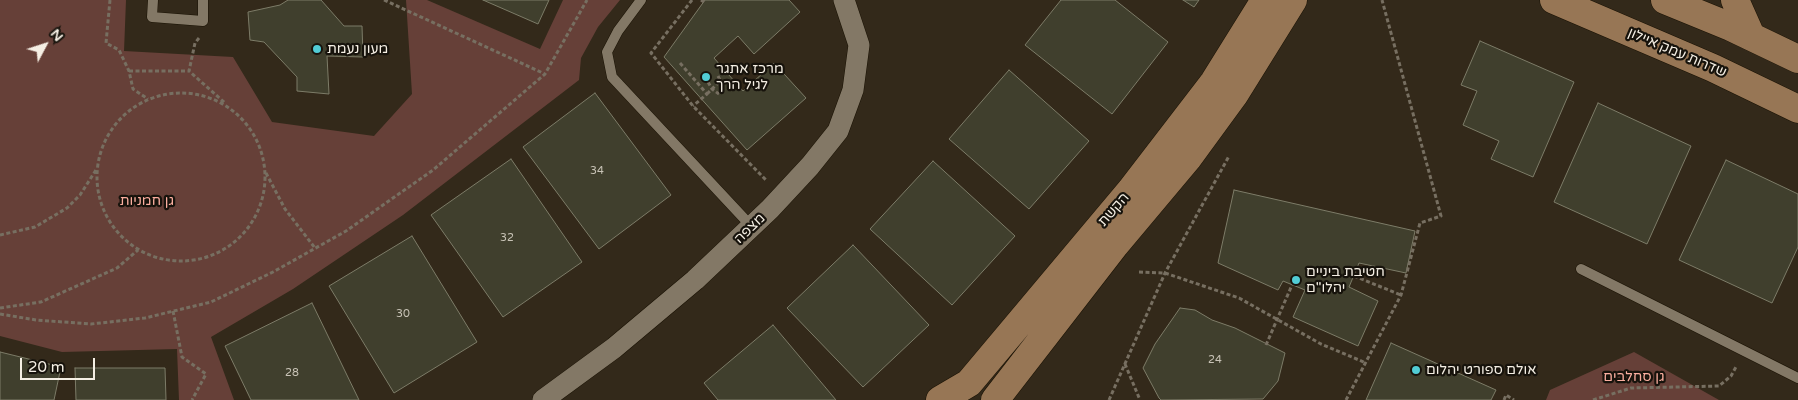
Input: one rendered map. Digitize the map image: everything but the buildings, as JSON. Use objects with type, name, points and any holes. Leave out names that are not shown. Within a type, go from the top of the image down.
[{"type":"street","name":"מצפה","points":[[543,400],[614,348],[695,280],[782,196],[838,131],[853,90],[859,45],[844,0]]},
{"type":"street","name":"הקשת","points":[[940,400],[969,382],[1150,167],[1214,82],[1265,0]]},
{"type":"street","name":"הקשת","points":[[995,400],[1115,245],[1188,158],[1234,95],[1293,0]]},
{"type":"street","name":"שדרות עמק איילון","points":[[1554,0],[1713,68],[1798,108]]},
{"type":"street","points":[[1665,0],[1751,36],[1798,59]]},
{"type":"street","points":[[1735,0],[1751,36]]},
{"type":"lane","points":[[153,0],[152,17],[203,21],[204,0]]},
{"type":"lane","points":[[641,0],[618,31],[607,52],[612,77],[752,227]]},
{"type":"lane","points":[[1581,269],[1798,378]]},
{"type":"path","points":[[110,0],[106,44],[119,50],[129,71],[133,89],[148,99]]},
{"type":"path","points":[[384,0],[545,74]]},
{"type":"path","points":[[0,314],[36,320],[91,324],[145,318],[211,302],[315,248],[346,231],[433,170],[545,74],[587,0]]},
{"type":"path","points":[[692,0],[650,53],[693,106],[782,196]]},
{"type":"path","points":[[1346,400],[1401,295],[1420,223],[1441,216],[1382,0]]},
{"type":"path","points":[[189,71],[195,43],[201,36]]},
{"type":"path","points":[[680,63],[707,94]]},
{"type":"path","points":[[129,71],[189,71],[242,119],[259,144],[266,172],[285,209],[315,248]]},
{"type":"path","points":[[718,76],[719,82],[723,86]]},
{"type":"path","points":[[708,82],[712,89],[719,94]]},
{"type":"path","points":[[693,106],[719,82]]},
{"type":"path","points":[[242,119],[222,103],[198,94],[173,93],[148,99],[128,110],[113,126],[102,146],[97,168],[98,192],[105,215],[119,235],[138,250],[162,259],[188,261],[214,255],[236,242],[253,222],[263,198],[266,172]]},
{"type":"path","points":[[1109,400],[1165,273],[1229,156]]},
{"type":"path","points":[[0,235],[35,227],[67,208],[80,195],[97,168]]},
{"type":"path","points":[[0,308],[40,302],[117,268],[138,250]]},
{"type":"path","points":[[1139,272],[1165,273],[1239,298],[1321,344],[1366,363]]},
{"type":"path","points":[[1354,276],[1401,295]]},
{"type":"path","points":[[1266,345],[1292,285]]},
{"type":"path","points":[[173,311],[182,357],[206,374],[192,400]]},
{"type":"path","points":[[1593,400],[1631,388],[1719,386],[1731,376],[1745,351]]},
{"type":"path","points":[[1125,364],[1140,400]]},
{"type":"path","points":[[1504,400],[1506,395],[1514,400]]},
{"type":"green space","name":"גן חמניות","points":[[0,0],[126,0],[124,51],[233,57],[272,122],[374,136],[412,94],[406,0],[427,0],[540,49],[563,0],[620,0],[598,27],[581,58],[579,80],[403,215],[293,289],[211,337],[234,400],[179,400],[177,349],[62,352],[0,336]]},
{"type":"green space","name":"גן סחלבים","points":[[1634,352],[1719,400],[1546,400],[1550,390]]},
{"type":"place","name":"מעון נעמת","points":[[317,49]]},
{"type":"place","name":"מרכז אתגר לגיל הרך","points":[[706,77]]},
{"type":"place","name":"חטיבת ביניים יהלו\"ם","points":[[1296,280]]},
{"type":"place","name":"אולם ספורט יהלום","points":[[1416,370]]}]
